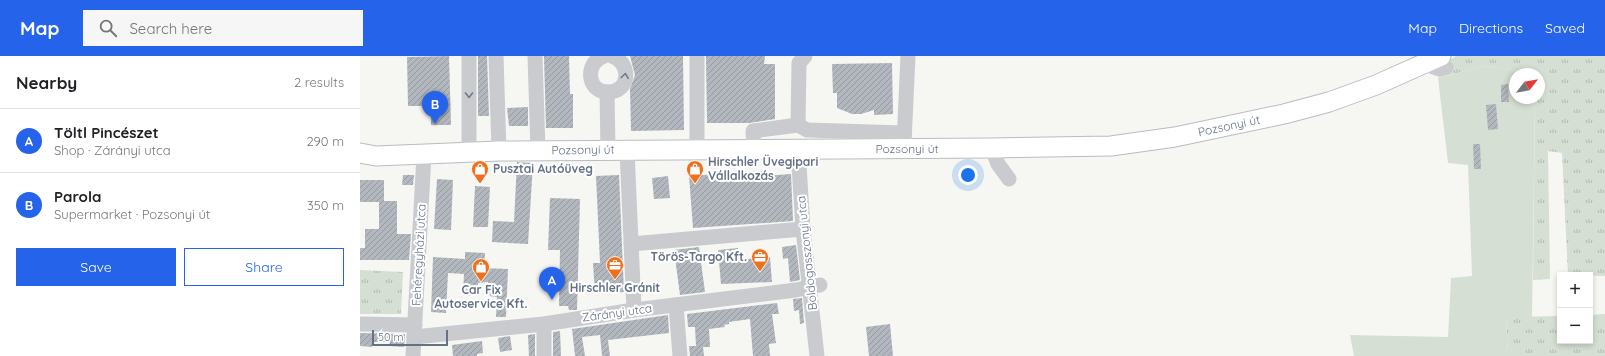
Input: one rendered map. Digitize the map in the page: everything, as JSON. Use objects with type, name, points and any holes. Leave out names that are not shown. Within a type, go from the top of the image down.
[{"type":"main road","name":"Pozsonyi út","points":[[360,153],[376,156],[499,151],[754,150],[798,149],[904,141],[992,148],[1111,146],[1183,136],[1284,114],[1329,102],[1437,62]]},
{"type":"street","points":[[469,56],[469,152]]},
{"type":"street","points":[[496,56],[499,151]]},
{"type":"street","points":[[535,56],[538,151]]},
{"type":"street","points":[[604,56],[595,61],[592,66],[590,78],[596,87],[607,92],[619,89],[626,79],[625,66],[622,61],[612,56]]},
{"type":"street","points":[[697,56],[702,150]]},
{"type":"street","points":[[798,125],[799,63],[805,56]]},
{"type":"street","points":[[754,150],[753,131],[798,125],[806,130],[904,141],[908,56]]},
{"type":"street","points":[[607,92],[618,150],[631,244],[634,310]]},
{"type":"street","points":[[702,150],[703,117]]},
{"type":"street","points":[[992,148],[998,164],[1009,179]]},
{"type":"street","name":"Boldogasszonyi utca","points":[[798,149],[803,230],[815,286],[817,356]]},
{"type":"street","name":"Fehéregyházi utca","points":[[413,356],[424,155]]},
{"type":"street","points":[[631,244],[803,230]]},
{"type":"street","name":"Zárányi utca","points":[[360,324],[415,331],[544,324],[634,310],[815,286]]},
{"type":"street","points":[[676,305],[680,356]]},
{"type":"street","points":[[544,324],[544,356]]},
{"type":"green space","points":[[1456,56],[1605,56],[1605,276],[1593,276],[1593,272],[1568,272],[1562,153],[1548,151],[1550,279],[1533,280],[1535,104],[1545,104],[1545,68],[1509,68],[1509,70],[1485,66],[1438,78],[1448,61]]},
{"type":"green space","points":[[1485,66],[1509,69],[1509,104],[1535,104],[1532,317],[1506,317],[1508,356],[1354,356],[1350,335],[1448,337],[1451,278],[1472,276],[1468,165],[1448,163],[1438,78]]},
{"type":"green space","points":[[360,270],[403,272],[401,314],[360,314]]},
{"type":"green space","points":[[1605,314],[1605,356],[1508,356],[1506,317],[1557,316],[1557,344],[1593,344],[1593,315]]},
{"type":"building","points":[[449,56],[451,125],[431,125],[431,106],[408,106],[407,57]]},
{"type":"building","points":[[478,56],[487,56],[489,116],[478,116]]},
{"type":"building","points":[[544,56],[569,56],[570,94],[573,94],[573,128],[546,128]]},
{"type":"building","points":[[630,56],[683,56],[684,130],[631,131],[630,89],[635,75]]},
{"type":"building","points":[[706,56],[765,56],[764,64],[775,64],[775,119],[749,123],[707,123]]},
{"type":"building","points":[[892,63],[893,114],[874,115],[874,110],[861,114],[852,114],[837,108],[837,93],[833,93],[832,64]]},
{"type":"building","points":[[1508,84],[1509,102],[1501,102],[1501,85]]},
{"type":"building","points":[[1496,104],[1498,129],[1488,130],[1486,105]]},
{"type":"building","points":[[528,107],[528,126],[509,126],[507,108]]},
{"type":"building","points":[[1473,144],[1480,144],[1481,169],[1474,169]]},
{"type":"building","points":[[517,162],[533,163],[528,244],[492,242],[493,221],[514,222]]},
{"type":"building","points":[[762,171],[763,176],[791,174],[793,221],[693,228],[689,176]]},
{"type":"building","points":[[403,175],[414,175],[413,185],[402,185]]},
{"type":"building","points":[[619,175],[624,292],[595,294],[593,263],[600,263],[596,176]]},
{"type":"building","points":[[668,176],[670,198],[654,199],[652,178]]},
{"type":"building","points":[[437,179],[453,180],[451,230],[434,229]]},
{"type":"building","points":[[360,180],[384,180],[384,201],[397,201],[397,234],[411,234],[409,260],[360,260],[360,248],[365,248],[365,229],[379,229],[379,202],[360,202]]},
{"type":"building","points":[[475,186],[490,187],[488,227],[473,227]]},
{"type":"building","points":[[550,198],[580,199],[577,310],[569,310],[568,306],[559,306],[560,250],[548,250]]},
{"type":"building","points":[[796,245],[800,280],[790,282],[788,258],[783,259],[782,247]]},
{"type":"building","points":[[699,247],[705,292],[680,295],[674,250]]},
{"type":"building","points":[[738,248],[739,260],[770,257],[772,282],[721,284],[718,250]]},
{"type":"building","points":[[465,252],[485,253],[484,268],[508,269],[506,317],[496,317],[497,297],[490,296],[488,282],[478,283],[479,296],[463,295],[464,274],[448,273],[446,313],[431,312],[433,257],[465,259]]},
{"type":"building","points":[[802,298],[804,323],[800,324],[799,310],[794,311],[793,299]]},
{"type":"building","points":[[777,303],[779,314],[772,314],[776,343],[769,344],[770,356],[753,356],[750,319],[729,322],[729,324],[724,325],[725,327],[709,329],[710,347],[703,347],[704,356],[690,356],[689,346],[696,346],[695,327],[688,327],[687,314]]},
{"type":"building","points":[[668,315],[669,333],[608,340],[610,356],[602,356],[600,335],[582,337],[585,356],[575,356],[572,329]]},
{"type":"building","points":[[890,324],[893,356],[869,356],[866,327]]},
{"type":"building","points":[[560,331],[561,356],[553,356],[553,332]]},
{"type":"building","points":[[360,333],[405,334],[404,347],[389,346],[390,342],[372,342],[372,347],[360,346]]},
{"type":"building","points":[[535,334],[535,356],[529,356],[528,335]]},
{"type":"building","points":[[510,336],[512,350],[500,352],[498,338]]},
{"type":"building","points":[[482,341],[483,353],[477,354],[477,356],[453,356],[452,345]]},
{"type":"place","name":"Parola","points":[[435,124]]},
{"type":"place","name":"Pusztai Autóüveg","points":[[480,184]]},
{"type":"place","name":"Hirschler Üvegipari Vállalkozás","points":[[695,184]]},
{"type":"place","name":"Törös-Targo Kft.","points":[[760,272]]},
{"type":"place","name":"Hirschler Gránit","points":[[615,280]]},
{"type":"place","name":"Car Fix Autoservice Kft.","points":[[481,282]]},
{"type":"place","name":"Töltl Pincészet","points":[[552,300]]}]
